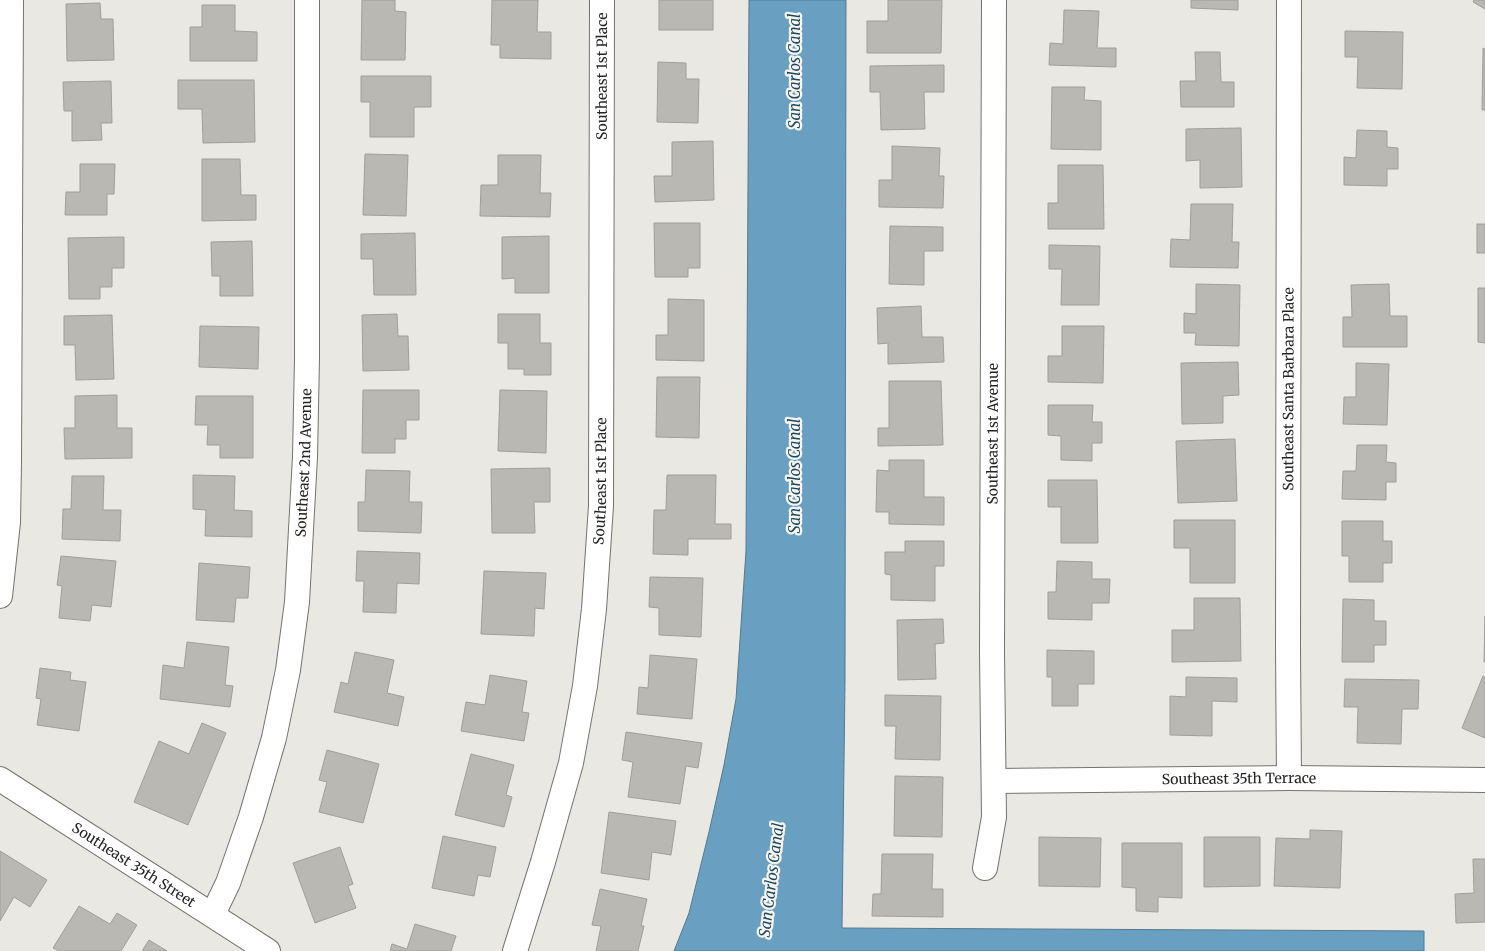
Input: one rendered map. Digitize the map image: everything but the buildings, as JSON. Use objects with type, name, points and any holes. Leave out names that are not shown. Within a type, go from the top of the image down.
[{"type":"street","points":[[0,596],[8,522],[11,0]]},
{"type":"street","name":"Southeast 2nd Avenue","points":[[213,914],[228,883],[251,817],[274,738],[288,670],[298,602],[308,358],[308,0]]},
{"type":"street","name":"Southeast 1st Place","points":[[515,951],[543,862],[571,762],[585,686],[594,609],[601,506],[602,0]]},
{"type":"street","name":"Southeast 1st Avenue","points":[[985,868],[994,817],[992,633],[994,0]]},
{"type":"street","name":"Southeast Santa Barbara Place","points":[[1289,0],[1289,778]]},
{"type":"street","name":"Southeast 35th Terrace","points":[[994,781],[1289,778],[1485,780]]},
{"type":"street","name":"Southeast 35th Street","points":[[0,779],[268,951]]},
{"type":"water","name":"San Carlos Canal","points":[[749,0],[846,0],[845,681],[842,928],[1424,931],[1424,951],[674,951],[689,913],[709,832],[736,699],[746,551]]}]
